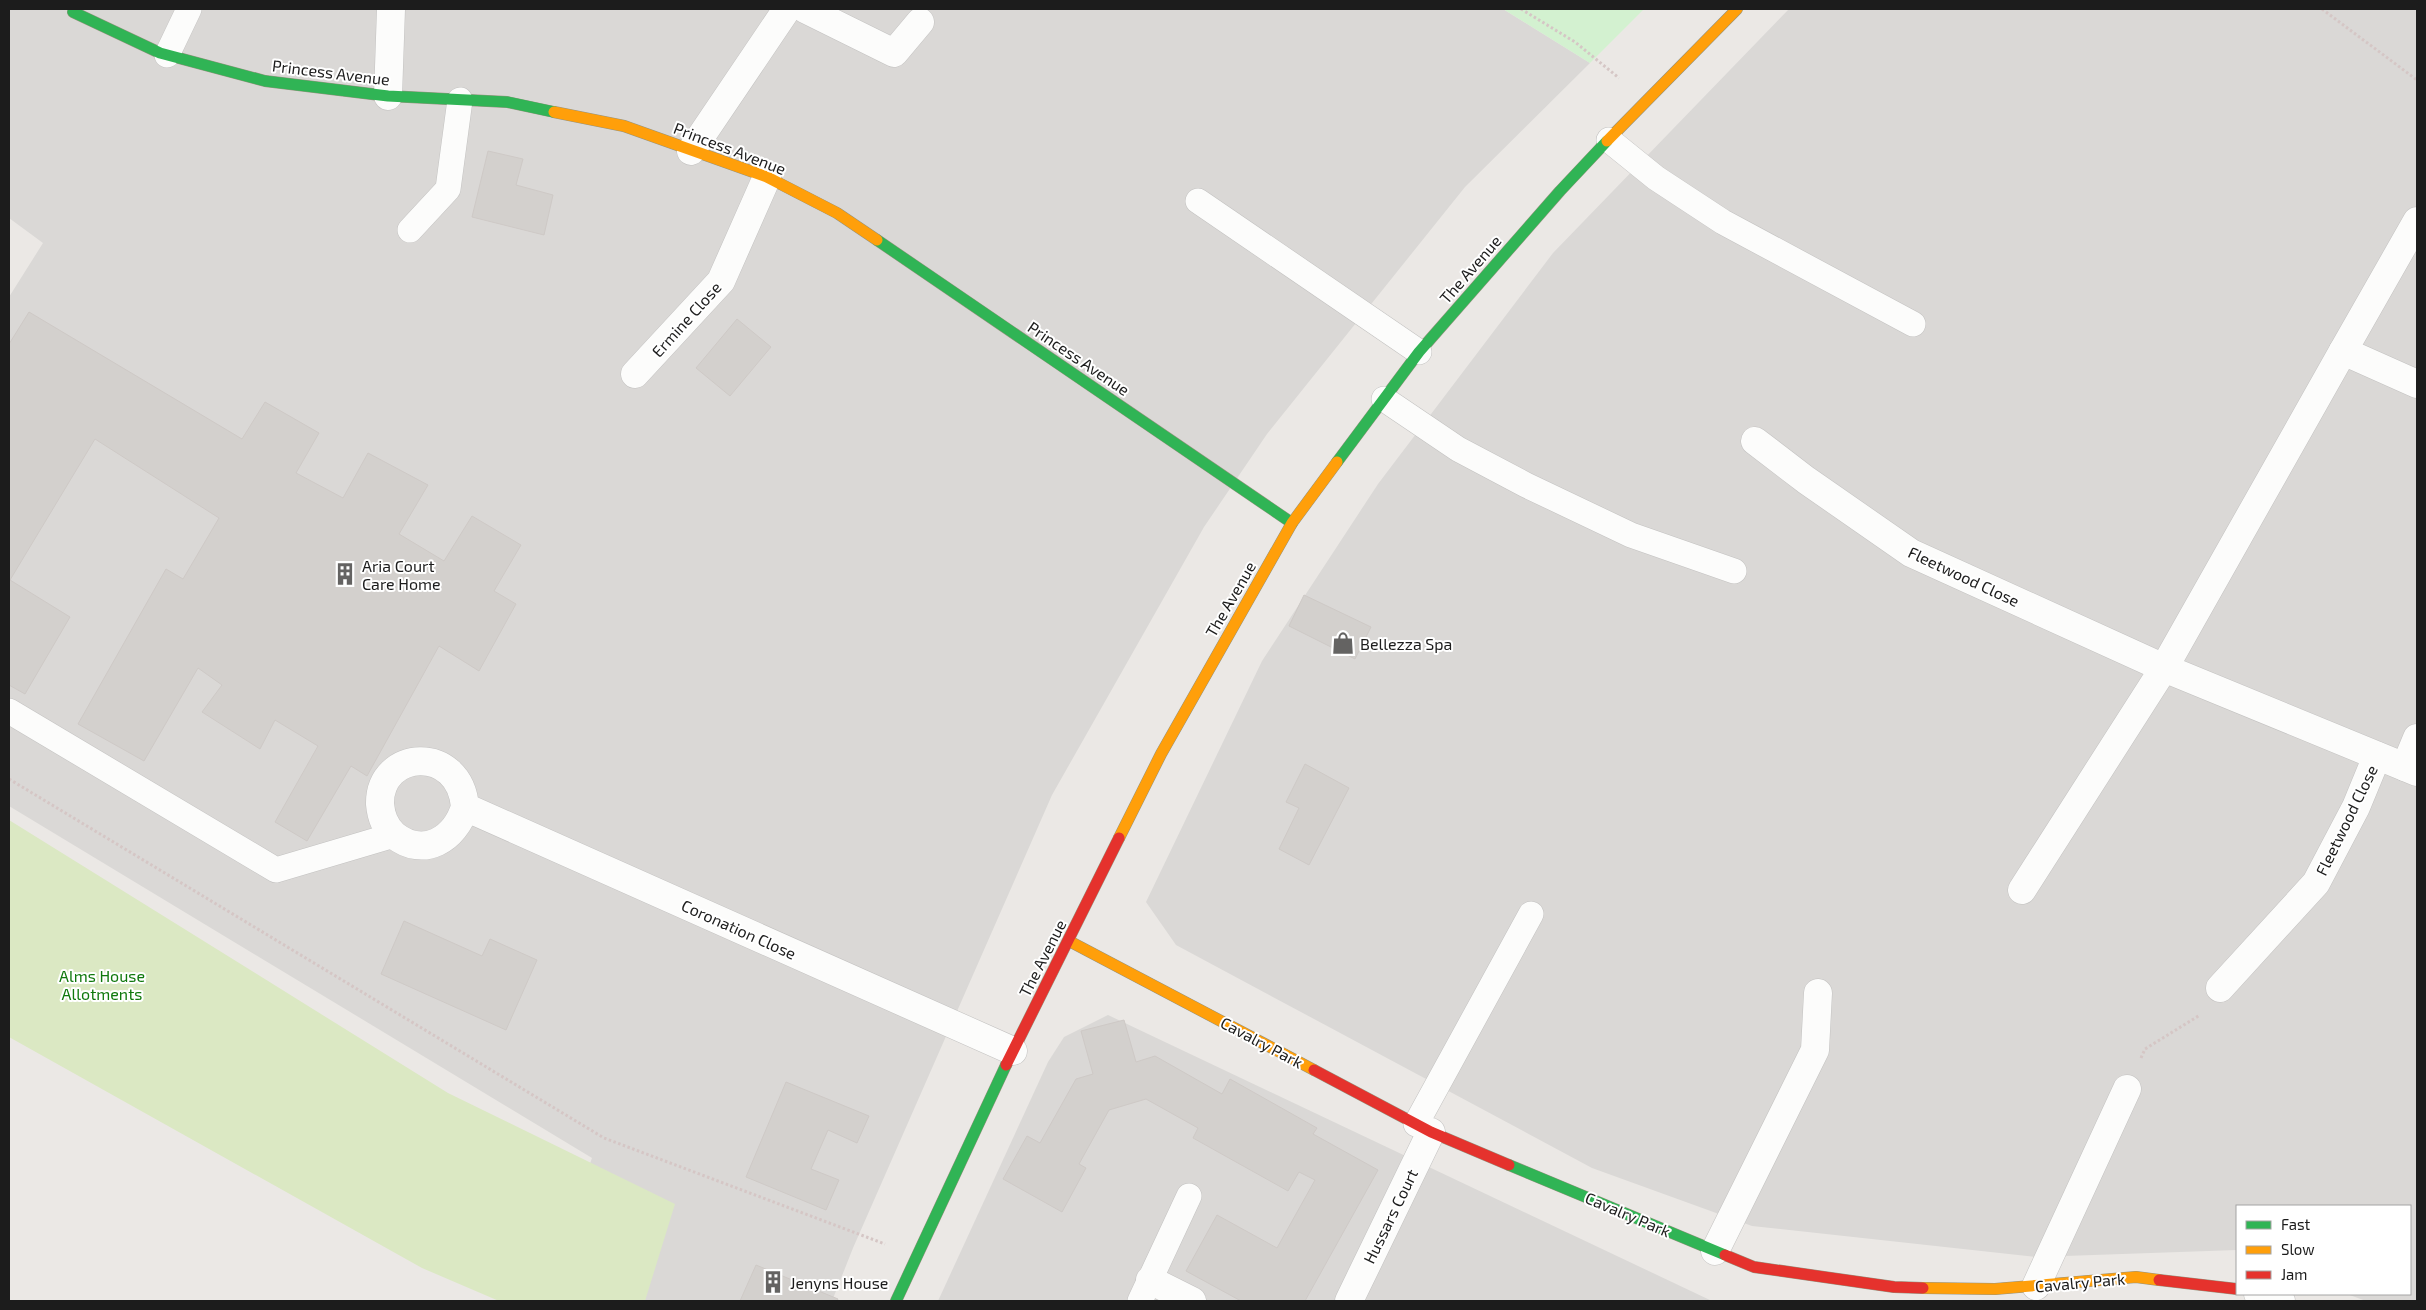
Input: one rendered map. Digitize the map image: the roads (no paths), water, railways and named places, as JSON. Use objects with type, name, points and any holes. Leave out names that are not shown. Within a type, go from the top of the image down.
[{"type":"street","points":[[388,96],[392,9]]},
{"type":"street","points":[[691,150],[787,9]]},
{"type":"street","points":[[805,9],[894,53],[920,22]]},
{"type":"street","name":"The Avenue","points":[[896,1301],[1013,1051],[1161,754],[1292,523],[1419,352],[1554,198],[1646,100],[1737,9]]},
{"type":"street","name":"Princess Avenue","points":[[73,12],[167,55],[265,81],[388,96],[508,102],[624,126],[767,177],[837,213],[1292,523]]},
{"type":"street","name":"Ermine Close","points":[[635,374],[721,281],[767,177]]},
{"type":"street","points":[[2022,890],[2164,668],[2417,221]]},
{"type":"street","points":[[2343,351],[2417,384]]},
{"type":"street","name":"Fleetwood Close","points":[[1755,441],[1806,480],[1911,553],[2164,668],[2377,756],[2356,807],[2316,883],[2269,937],[2220,988]]},
{"type":"street","points":[[2377,756],[2411,770],[2417,738]]},
{"type":"street","points":[[418,761],[433,762],[446,768],[457,779],[464,792],[464,807],[460,821],[448,836],[436,843],[422,845],[407,842],[394,834],[386,826],[381,812],[380,797],[384,784],[392,773],[404,764],[418,761]]},
{"type":"street","name":"Coronation Close","points":[[464,807],[1013,1051]]},
{"type":"street","name":"Cavalry Park","points":[[1069,941],[1424,1128],[1754,1267],[1894,1294],[1995,1289],[2136,1277],[2236,1289]]},
{"type":"street","points":[[1715,1251],[1815,1050],[1818,993]]},
{"type":"street","points":[[2036,1286],[2127,1089]]},
{"type":"street","name":"Hussars Court","points":[[1349,1301],[1424,1128]]},
{"type":"street","points":[[1145,1291],[1192,1301]]},
{"type":"street","points":[[2261,1295],[2281,1301]]},
{"type":"lane","points":[[167,55],[189,9]]},
{"type":"lane","points":[[410,230],[448,189],[460,100]]},
{"type":"lane","points":[[1608,140],[1656,178],[1723,222],[1913,324]]},
{"type":"lane","points":[[1198,201],[1419,352]]},
{"type":"lane","points":[[1384,399],[1458,449],[1518,482],[1631,535],[1734,571]]},
{"type":"lane","points":[[9,711],[276,870],[394,834]]},
{"type":"lane","points":[[1424,1128],[1531,914]]},
{"type":"lane","points":[[1145,1291],[1190,1196]]},
{"type":"place","name":"Aria Court Care Home","points":[[345,574]]},
{"type":"place","name":"Bellezza Spa","points":[[1343,643]]},
{"type":"place","name":"Jenyns House","points":[[773,1282]]},
{"type":"park label","name":"Alms House Allotments","points":[[102,984]]}]
